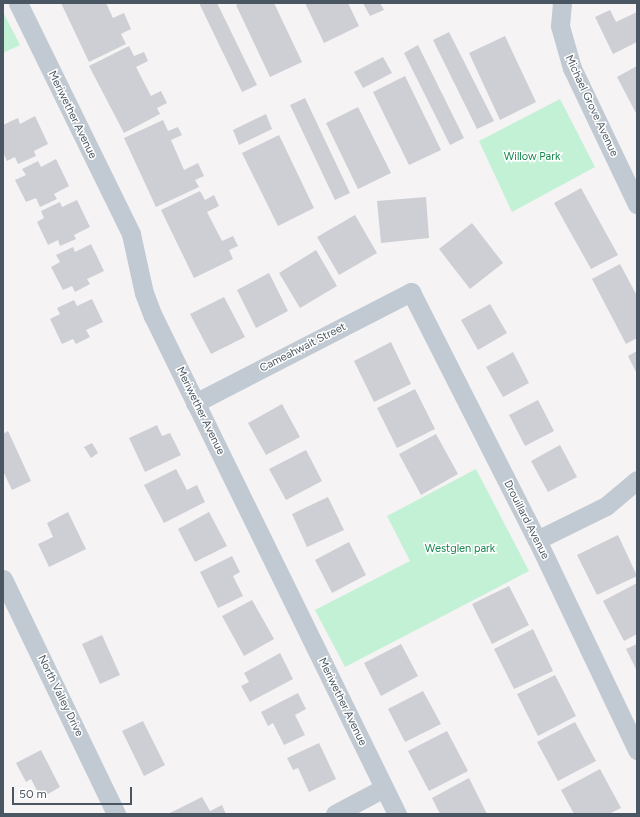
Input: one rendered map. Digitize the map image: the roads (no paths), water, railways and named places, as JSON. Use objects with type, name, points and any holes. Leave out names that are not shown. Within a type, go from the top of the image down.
[{"type":"street","name":"Meriwether Avenue","points":[[18,3],[131,234],[144,293],[196,403],[397,814]]},
{"type":"street","name":"Michael Grove Avenue","points":[[562,3],[560,26],[572,68],[637,204]]},
{"type":"street","name":"Cameahwait Street","points":[[196,403],[411,292]]},
{"type":"street","name":"Drouillard Avenue","points":[[411,292],[537,540],[637,750]]},
{"type":"street","points":[[537,540],[606,506],[637,480]]},
{"type":"street","name":"North Valley Drive","points":[[3,580],[116,814]]},
{"type":"street","points":[[335,814],[384,788]]},
{"type":"park label","name":"Willow Park","points":[[532,157]]},
{"type":"park label","name":"Westglen park","points":[[460,549]]}]
